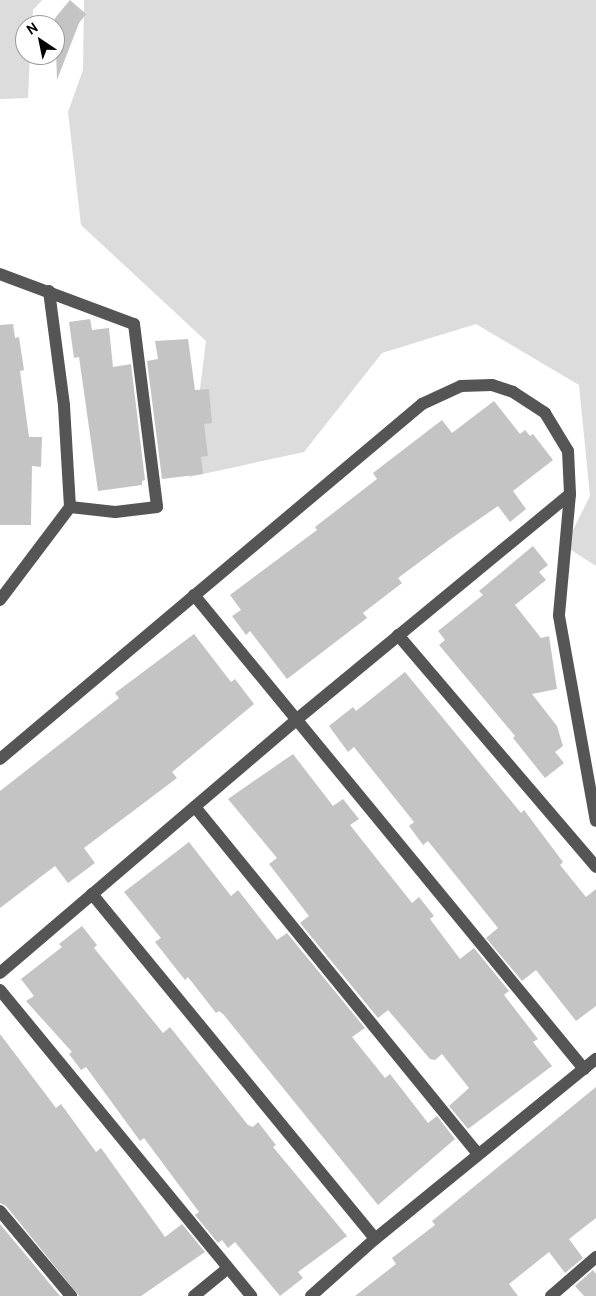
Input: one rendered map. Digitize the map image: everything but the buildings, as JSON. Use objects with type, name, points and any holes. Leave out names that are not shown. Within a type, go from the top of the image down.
[{"type":"street","points":[[0,274],[49,290],[134,324],[157,507],[115,512],[70,507]]},
{"type":"street","points":[[0,600],[70,507],[64,405],[49,290]]},
{"type":"street","points":[[0,759],[422,404],[461,386],[492,384],[513,392],[545,413],[568,451],[570,494],[559,616],[596,821]]},
{"type":"street","points":[[0,973],[296,720],[570,494]]},
{"type":"street","points":[[194,595],[584,1069]]},
{"type":"street","points":[[398,636],[596,867]]},
{"type":"street","points":[[195,807],[478,1154]]},
{"type":"street","points":[[92,894],[375,1239]]},
{"type":"street","points":[[0,990],[251,1296]]},
{"type":"street","points":[[311,1296],[375,1239],[596,1059]]},
{"type":"street","points":[[0,1211],[71,1296]]},
{"type":"street","points":[[551,1296],[596,1257]]},
{"type":"street","points":[[194,1296],[228,1268]]},
{"type":"shaded area","points":[[0,0],[42,0],[33,10],[33,15],[15,15],[15,65],[30,65],[28,98],[0,99]]},
{"type":"shaded area","points":[[84,0],[596,0],[596,566],[565,546],[590,496],[579,385],[476,324],[382,353],[304,452],[189,477],[206,341],[81,225],[68,112],[83,70]]}]
